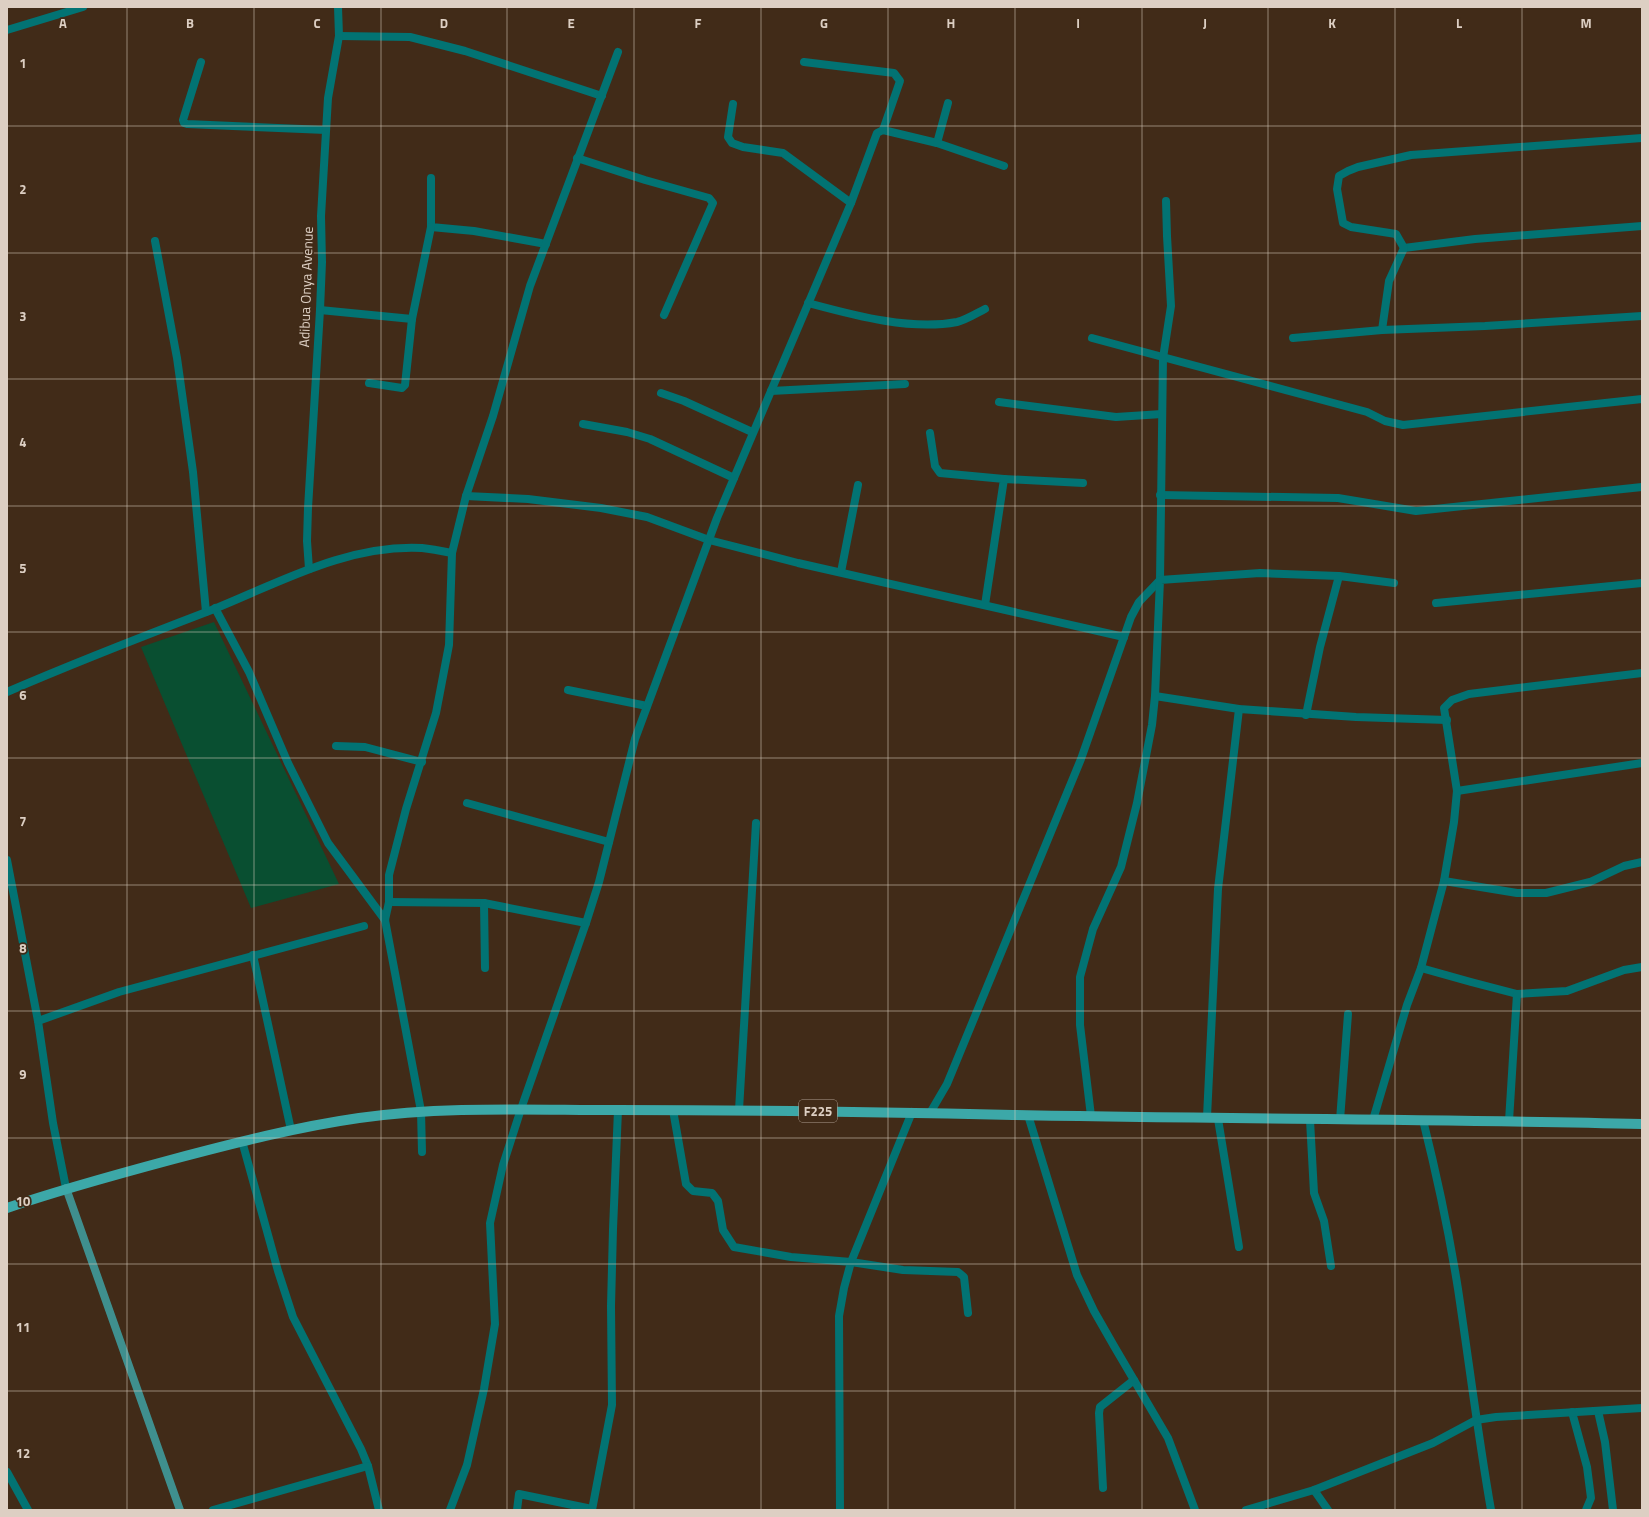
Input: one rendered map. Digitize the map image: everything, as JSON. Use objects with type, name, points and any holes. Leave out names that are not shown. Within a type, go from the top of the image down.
[{"type":"main road","name":"F225","points":[[7,1208],[66,1188],[242,1141],[291,1130],[359,1118],[421,1111],[520,1109],[739,1110],[1207,1117],[1218,1119],[1509,1121],[1642,1124]]},
{"type":"street","points":[[7,30],[83,7]]},
{"type":"street","name":"Adibua Onya Avenue","points":[[309,569],[307,541],[308,508],[320,310],[322,262],[321,216],[328,98],[339,36],[338,7]]},
{"type":"street","points":[[339,36],[410,37],[466,51],[602,96]]},
{"type":"street","points":[[422,1152],[421,1111],[385,920],[389,902],[389,875],[397,841],[436,713],[449,645],[452,553],[466,496],[494,416],[530,286],[618,52]]},
{"type":"street","points":[[201,62],[184,123],[326,130]]},
{"type":"street","points":[[450,1510],[466,1465],[484,1390],[495,1324],[490,1223],[503,1165],[520,1109],[586,923],[609,842],[635,739],[709,540],[752,432],[851,203],[878,133],[883,130],[900,81],[894,73],[804,62]]},
{"type":"street","points":[[937,143],[948,103]]},
{"type":"street","points":[[733,104],[728,137],[732,143],[743,148],[783,153],[851,203]]},
{"type":"street","points":[[883,130],[937,143],[1004,166]]},
{"type":"street","points":[[1404,248],[1396,234],[1351,227],[1344,222],[1337,189],[1339,176],[1348,170],[1358,167],[1411,156],[1642,138]]},
{"type":"street","points":[[578,158],[645,180],[709,198],[713,203],[664,315]]},
{"type":"street","points":[[369,383],[402,388],[406,384],[412,319],[431,227],[431,178]]},
{"type":"street","points":[[1091,1116],[1080,1025],[1080,977],[1093,929],[1121,867],[1138,795],[1152,725],[1155,696],[1160,580],[1163,358],[1171,306],[1166,201]]},
{"type":"street","points":[[1404,248],[1475,239],[1642,226]]},
{"type":"street","points":[[431,227],[474,231],[546,244]]},
{"type":"street","points":[[156,241],[177,358],[192,464],[206,612]]},
{"type":"street","points":[[1382,330],[1389,281],[1404,248]]},
{"type":"street","points":[[808,303],[856,316],[923,325],[958,322],[985,309]]},
{"type":"street","points":[[320,310],[412,319]]},
{"type":"street","points":[[1293,338],[1382,330],[1485,326],[1642,316]]},
{"type":"street","points":[[1092,338],[1367,412],[1385,421],[1403,425],[1642,399]]},
{"type":"street","points":[[771,391],[905,384]]},
{"type":"street","points":[[661,392],[752,432]]},
{"type":"street","points":[[999,402],[1116,417],[1162,414]]},
{"type":"street","points":[[583,424],[626,432],[650,439],[734,478]]},
{"type":"street","points":[[930,433],[935,466],[940,473],[1004,479],[1083,483]]},
{"type":"street","points":[[985,604],[1004,479]]},
{"type":"street","points":[[841,572],[858,485]]},
{"type":"street","points":[[1160,495],[1338,498],[1416,511],[1642,487]]},
{"type":"street","points":[[466,496],[528,499],[601,508],[647,517],[709,540],[1124,637]]},
{"type":"street","points":[[7,692],[81,660],[206,612],[309,569],[359,554],[395,548],[423,548],[452,553]]},
{"type":"street","points":[[930,1113],[947,1084],[1078,766],[1131,617],[1139,602],[1160,580],[1260,573],[1339,576],[1394,583]]},
{"type":"street","points":[[1306,715],[1320,647],[1339,576]]},
{"type":"street","points":[[1436,603],[1642,583]]},
{"type":"street","points":[[215,608],[249,672],[288,762],[328,843],[385,920]]},
{"type":"street","points":[[1373,1120],[1407,1005],[1421,968],[1444,881],[1454,822],[1457,791],[1444,708],[1452,700],[1469,694],[1642,673]]},
{"type":"street","points":[[568,690],[647,706]]},
{"type":"street","points":[[1155,696],[1239,709],[1306,715],[1447,720]]},
{"type":"street","points":[[1207,1117],[1218,889],[1239,709]]},
{"type":"street","points":[[336,746],[365,747],[422,762]]},
{"type":"street","points":[[1457,791],[1642,763]]},
{"type":"street","points":[[467,803],[609,842]]},
{"type":"street","points":[[739,1110],[756,823]]},
{"type":"street","points":[[7,860],[38,1021],[53,1123],[66,1188],[180,1510]]},
{"type":"street","points":[[1444,881],[1517,893],[1546,893],[1590,882],[1624,866],[1642,862]]},
{"type":"street","points":[[389,902],[484,903],[586,923]]},
{"type":"street","points":[[484,903],[485,968]]},
{"type":"street","points":[[38,1021],[119,992],[364,926]]},
{"type":"street","points":[[253,955],[291,1130]]},
{"type":"street","points":[[1421,968],[1517,994],[1567,991],[1624,970],[1642,967]]},
{"type":"street","points":[[1509,1121],[1517,994]]},
{"type":"street","points":[[1340,1120],[1348,1014]]},
{"type":"street","points":[[517,1510],[519,1494],[592,1510],[612,1405],[611,1306],[618,1110]]},
{"type":"street","points":[[673,1110],[686,1184],[693,1191],[712,1193],[718,1201],[723,1230],[734,1247],[791,1257],[850,1262],[903,1270],[958,1272],[964,1277],[968,1313]]},
{"type":"street","points":[[840,1510],[839,1316],[844,1288],[850,1262],[912,1112]]},
{"type":"street","points":[[1028,1115],[1077,1275],[1094,1311],[1168,1438],[1196,1510]]},
{"type":"street","points":[[1218,1119],[1238,1247]]},
{"type":"street","points":[[1310,1120],[1314,1192],[1324,1221],[1331,1266]]},
{"type":"street","points":[[1423,1120],[1439,1187],[1458,1288],[1490,1510]]},
{"type":"street","points":[[242,1141],[278,1271],[294,1317],[361,1449],[368,1466],[379,1510]]},
{"type":"street","points":[[1103,1488],[1099,1413],[1100,1407],[1134,1380]]},
{"type":"street","points":[[1246,1510],[1314,1490],[1433,1443],[1476,1420],[1496,1417],[1642,1408]]},
{"type":"street","points":[[1598,1411],[1605,1442],[1613,1510]]},
{"type":"street","points":[[1572,1412],[1587,1467],[1591,1498],[1586,1510]]},
{"type":"street","points":[[213,1510],[368,1466]]},
{"type":"street","points":[[7,1472],[28,1510]]},
{"type":"street","points":[[1314,1490],[1328,1510]]},
{"type":"green space","points":[[214,622],[339,884],[251,908],[141,647]]}]
